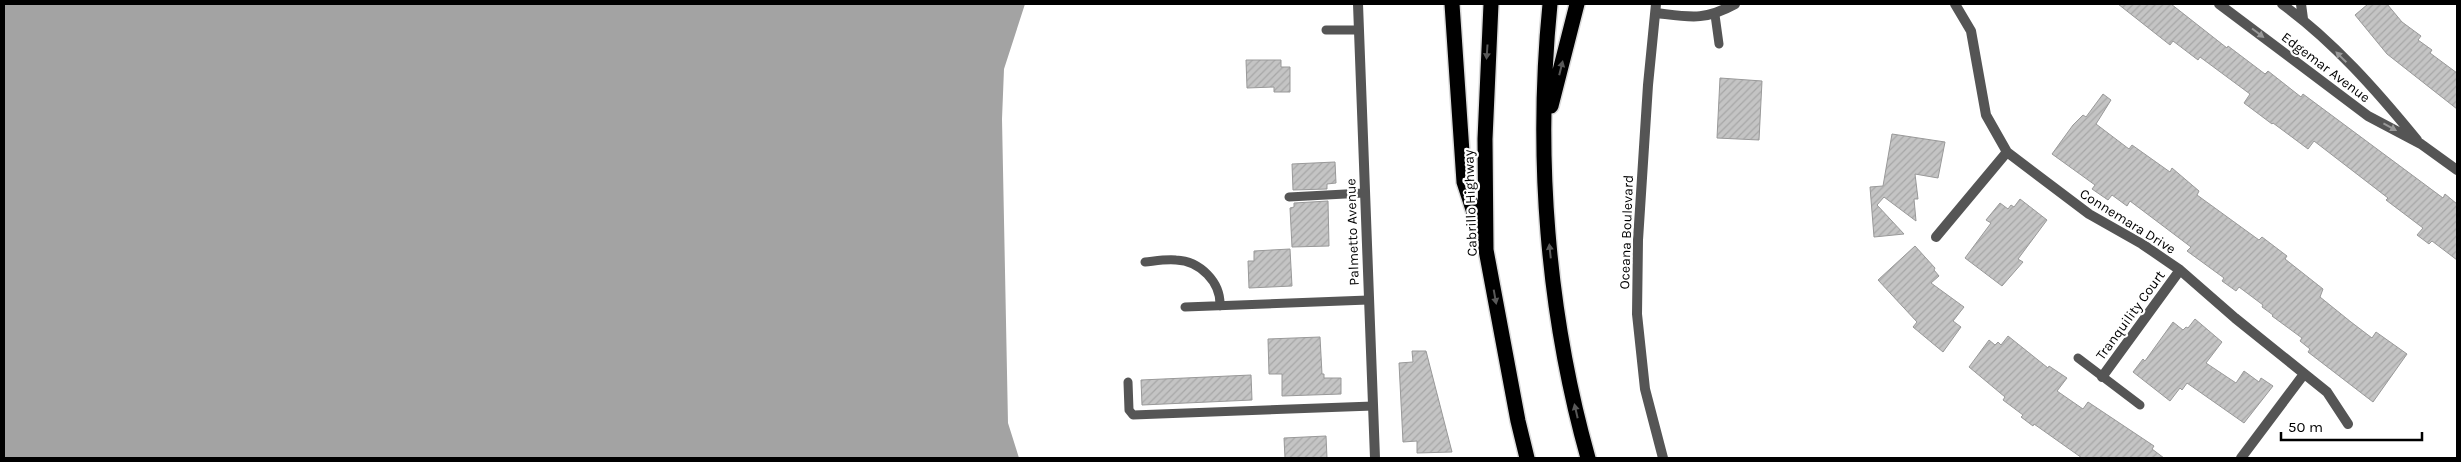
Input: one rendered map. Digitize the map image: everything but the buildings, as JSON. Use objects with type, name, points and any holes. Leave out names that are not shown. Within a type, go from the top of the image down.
[{"type":"highway","points":[[1452,4],[1464,182],[1486,250]]},
{"type":"highway","points":[[1458,4],[1459,122]]},
{"type":"highway","name":"Cabrillo Highway","points":[[1491,4],[1484,139],[1486,250],[1518,421],[1527,458]]},
{"type":"highway","points":[[1550,4],[1544,132],[1547,213],[1555,293],[1568,373],[1588,458]]},
{"type":"highway","points":[[1544,132],[1577,4]]},
{"type":"street","name":"Palmetto Avenue","points":[[1358,4],[1375,458]]},
{"type":"street","points":[[1656,8],[1691,17],[1735,4]]},
{"type":"street","name":"Connemara Drive","points":[[1955,4],[1971,31],[1986,115],[2007,152],[2089,214],[2142,244],[2180,270],[2327,392],[2348,424]]},
{"type":"street","name":"Edgemar Avenue","points":[[2219,4],[2368,116],[2421,144],[2457,170]]},
{"type":"street","name":"Edgemar Avenue","points":[[2282,4],[2303,19],[2384,100],[2421,144]]},
{"type":"street","points":[[2301,4],[2303,19]]},
{"type":"street","name":"Oceana Boulevard","points":[[1656,8],[1648,85],[1638,240],[1637,314],[1644,390],[1663,458]]},
{"type":"street","points":[[1936,237],[2007,152]]},
{"type":"street","name":"Tranquility Court","points":[[2102,377],[2180,270]]},
{"type":"street","points":[[2241,458],[2304,374]]},
{"type":"lane","points":[[1719,10],[1719,44]]},
{"type":"lane","points":[[1326,30],[1358,30]]},
{"type":"lane","points":[[1289,197],[1364,193]]},
{"type":"lane","points":[[1145,262],[1177,260],[1203,270],[1215,281],[1221,296],[1220,306]]},
{"type":"lane","points":[[1185,307],[1368,300]]},
{"type":"lane","points":[[2078,358],[2140,405]]},
{"type":"lane","points":[[1128,382],[1129,410],[1133,415],[1372,406]]},
{"type":"shaded area","points":[[4,4],[1025,4],[1004,69],[1002,119],[1008,423],[1019,458],[4,458]]}]
